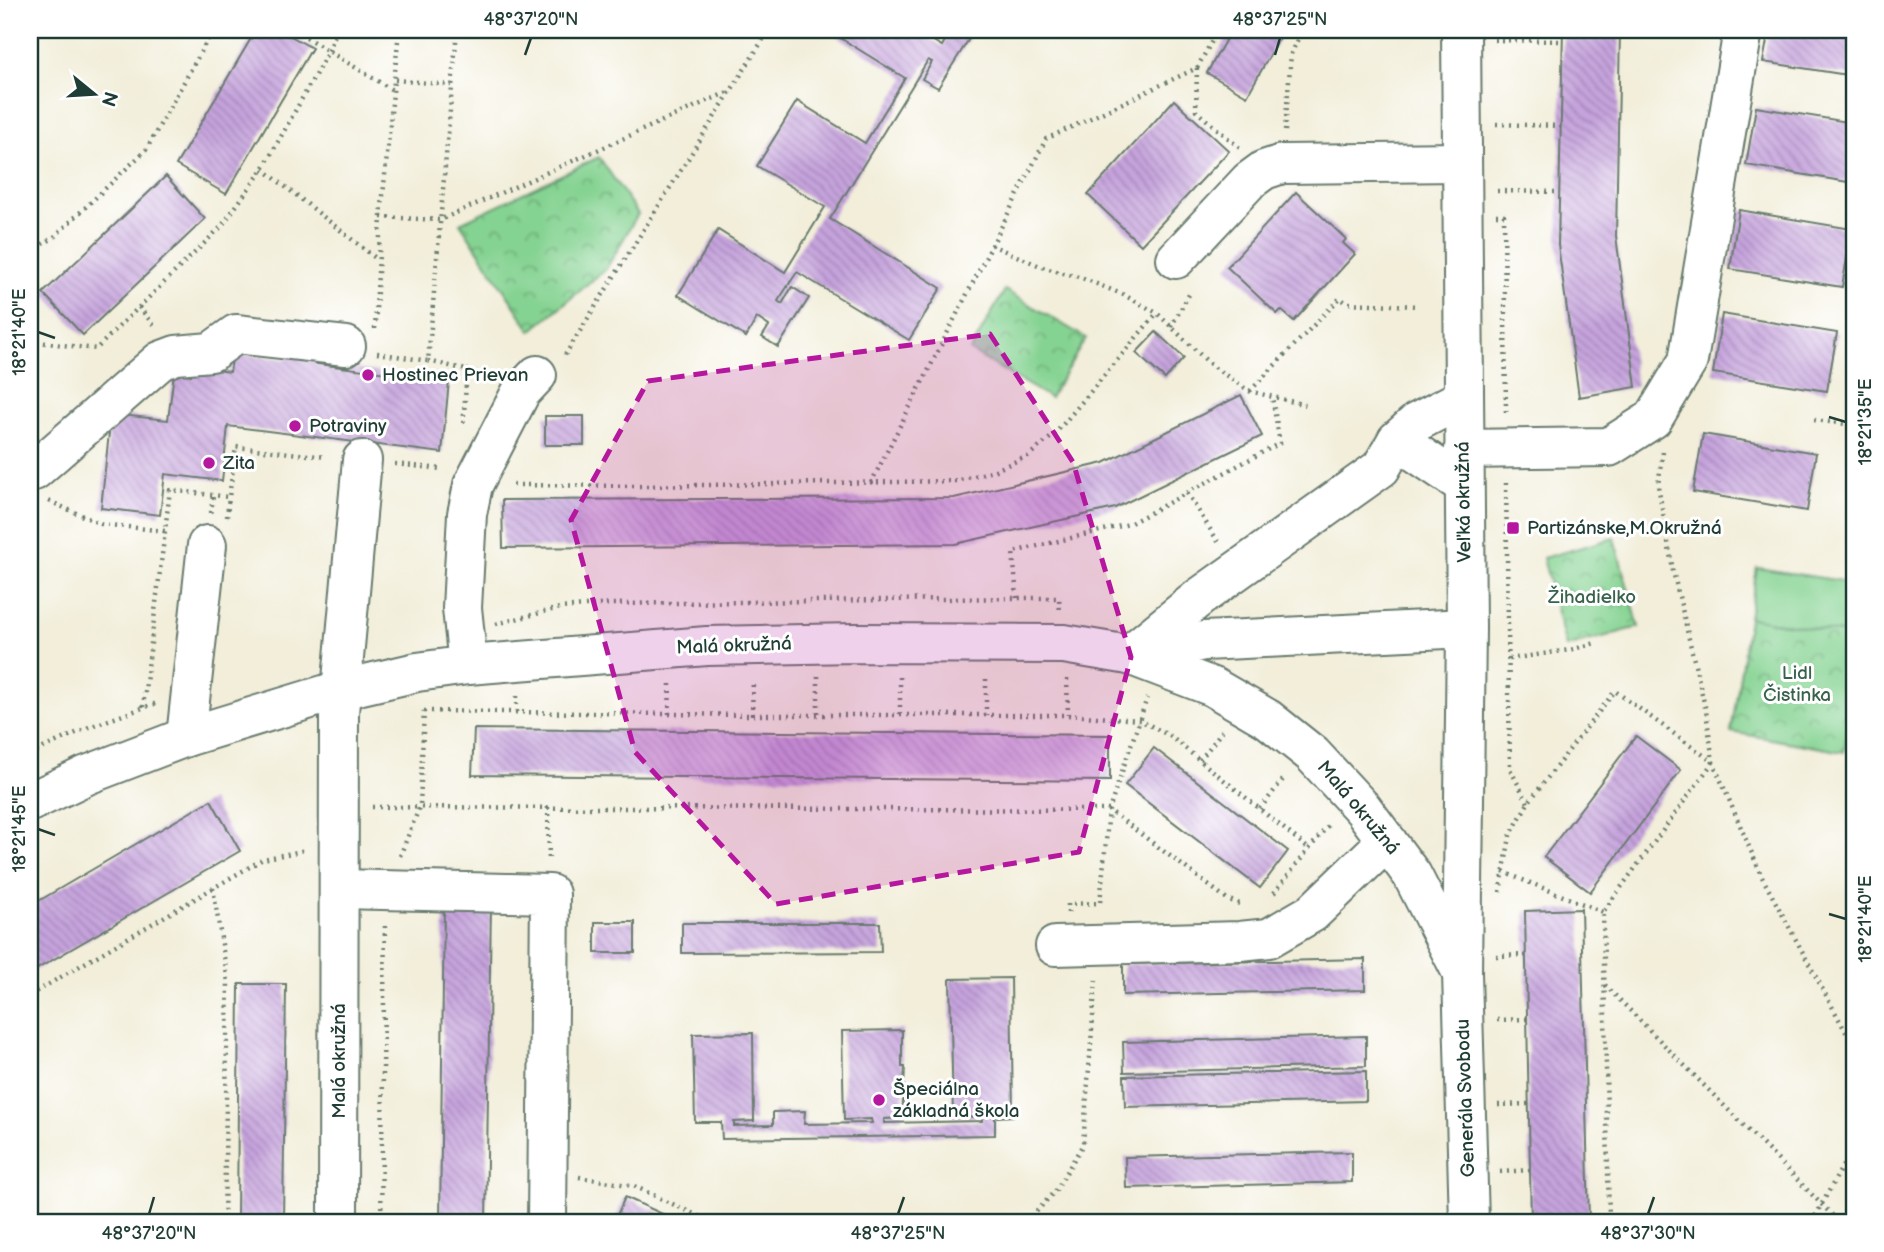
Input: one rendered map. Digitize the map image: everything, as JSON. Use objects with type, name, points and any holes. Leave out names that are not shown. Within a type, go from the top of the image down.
[{"type":"street","points":[[1398,440],[1464,467],[1506,447],[1609,446],[1653,419],[1688,361],[1743,30]]},
{"type":"street","name":"Veľká okružná","points":[[1471,35],[1461,162],[1466,628],[1475,965]]},
{"type":"street","points":[[1176,259],[1249,181],[1273,167],[1461,162]]},
{"type":"street","points":[[35,485],[34,471],[160,361],[167,358],[211,352],[236,334],[365,346]]},
{"type":"street","points":[[468,665],[462,608],[467,514],[473,485],[521,392],[537,375]]},
{"type":"street","points":[[1143,661],[1200,597],[1381,468],[1398,440],[1417,422],[1463,398]]},
{"type":"street","points":[[340,690],[362,460]]},
{"type":"street","points":[[186,737],[207,545]]},
{"type":"street","name":"Malá okružná","points":[[1143,661],[1204,641],[1466,628]]},
{"type":"street","name":"Malá okružná","points":[[30,802],[87,775],[186,737],[340,690],[417,672],[468,665],[707,646],[842,643],[1064,644],[1143,661],[1213,687],[1268,719],[1312,754],[1351,796],[1412,875],[1475,965]]},
{"type":"street","name":"Malá okružná","points":[[338,1222],[340,690]]},
{"type":"street","points":[[1074,946],[1269,938],[1312,913],[1387,841]]},
{"type":"street","points":[[340,889],[550,894],[547,1222]]},
{"type":"street","name":"Generála Svobodu","points":[[1469,1222],[1475,965]]},
{"type":"path","points":[[30,251],[52,239],[146,150],[213,30]]},
{"type":"path","points":[[293,30],[394,91]]},
{"type":"path","points":[[30,341],[96,349],[221,227],[262,169],[337,30]]},
{"type":"path","points":[[399,30],[379,260],[365,346],[467,370],[462,435]]},
{"type":"path","points":[[428,361],[457,30]]},
{"type":"path","points":[[537,375],[568,352],[769,30]]},
{"type":"path","points":[[1218,30],[1197,68],[1196,111],[1273,167],[1291,54],[1302,30]]},
{"type":"path","points":[[1471,35],[1563,41]]},
{"type":"path","points":[[871,483],[1046,139],[1197,68]]},
{"type":"path","points":[[396,80],[452,85]]},
{"type":"path","points":[[381,217],[440,219],[731,90]]},
{"type":"path","points":[[1495,124],[1561,126]]},
{"type":"path","points":[[262,169],[379,260]]},
{"type":"path","points":[[1495,191],[1560,192]]},
{"type":"path","points":[[1493,215],[1504,215],[1510,769],[1528,803]]},
{"type":"path","points":[[991,245],[1045,268],[1106,286],[1157,313],[1212,366],[1249,391],[1306,405]]},
{"type":"path","points":[[1249,391],[1340,298],[1347,303],[1417,306]]},
{"type":"path","points":[[139,307],[156,328]]},
{"type":"path","points":[[143,706],[170,490],[229,497],[236,447],[459,473],[473,485],[956,481],[993,471],[1028,456],[1054,435],[1157,313]]},
{"type":"path","points":[[1017,598],[1013,552],[1129,524],[1280,443],[1272,397]]},
{"type":"path","points":[[1653,419],[1665,441],[1658,485],[1674,571],[1706,711],[1713,762],[1762,877],[1854,1047]]},
{"type":"path","points":[[1814,420],[1854,425]]},
{"type":"path","points":[[35,485],[101,524],[165,531]]},
{"type":"path","points":[[1187,493],[1237,571]]},
{"type":"path","points":[[1509,659],[1570,650],[1596,643]]},
{"type":"path","points":[[1027,1222],[1056,1190],[1083,1144],[1074,946],[1068,904],[1100,903],[1110,810],[1140,720],[1143,661]]},
{"type":"path","points":[[818,665],[818,714]]},
{"type":"path","points":[[900,675],[901,714]]},
{"type":"path","points":[[986,676],[986,716]]},
{"type":"path","points":[[1067,677],[1068,715]]},
{"type":"path","points":[[752,715],[753,678]]},
{"type":"path","points":[[669,714],[670,680]]},
{"type":"path","points":[[517,688],[517,712]]},
{"type":"path","points":[[1499,896],[1510,836],[1528,803],[1615,691],[1713,762]]},
{"type":"path","points":[[381,1222],[386,890],[420,806],[423,702]]},
{"type":"path","points":[[424,711],[1068,715],[1140,720],[1170,736],[1309,849]]},
{"type":"path","points":[[1200,760],[1230,720]]},
{"type":"path","points":[[1609,1222],[1603,912],[1713,762]]},
{"type":"path","points":[[1260,809],[1286,776]]},
{"type":"path","points":[[1268,900],[1351,796]]},
{"type":"path","points":[[30,995],[263,859],[340,825],[420,806],[1110,810],[1227,900],[1254,906]]},
{"type":"path","points":[[548,807],[550,894]]},
{"type":"path","points":[[1503,872],[1603,912]]},
{"type":"path","points":[[213,888],[228,982],[224,1222]]},
{"type":"path","points":[[1475,965],[1526,955]]},
{"type":"path","points":[[1605,984],[1839,1222]]},
{"type":"path","points":[[1488,1020],[1527,1019]]},
{"type":"path","points":[[1491,1106],[1529,1104]]},
{"type":"path","points":[[1812,1222],[1854,1144]]},
{"type":"path","points":[[1491,1172],[1531,1170]]},
{"type":"path","points":[[547,1171],[634,1186],[711,1222]]},
{"type":"highlighted area","points":[[990,334],[1073,462],[1131,657],[1079,852],[776,904],[635,752],[571,520],[648,381]]},
{"type":"green space","points":[[599,157],[638,214],[606,269],[531,331],[460,223]]},
{"type":"green space","points":[[1005,290],[1086,338],[1050,398],[970,351]]},
{"type":"green space","name":"Žihadielko","points":[[1614,538],[1639,627],[1566,647],[1543,558]]},
{"type":"green space","name":"Lidl Čistinka","points":[[1757,568],[1854,583],[1854,687],[1844,752],[1731,732]]},
{"type":"green space","points":[[1757,568],[1854,583],[1854,635],[1749,618]]},
{"type":"building","points":[[256,30],[280,30],[312,48],[226,194],[176,165]]},
{"type":"building","points":[[841,30],[936,30],[930,39],[942,46],[951,30],[969,39],[938,88],[922,79],[932,62],[928,60],[830,219],[941,288],[909,340],[797,272],[778,301],[782,304],[792,287],[809,298],[778,347],[762,337],[769,326],[757,318],[746,337],[678,295],[718,230],[785,272],[825,207],[757,166],[797,101],[865,143],[905,78],[837,36]]},
{"type":"building","points":[[1231,30],[1284,30],[1247,96],[1207,73]]},
{"type":"building","points":[[1563,30],[1620,30],[1616,236],[1636,387],[1579,397],[1558,245]]},
{"type":"building","points":[[1769,30],[1854,30],[1854,76],[1763,62]]},
{"type":"building","points":[[1174,100],[1229,151],[1141,245],[1088,195]]},
{"type":"building","points":[[1756,107],[1854,123],[1854,183],[1746,165]]},
{"type":"building","points":[[166,176],[205,219],[83,335],[43,293]]},
{"type":"building","points":[[1296,192],[1346,239],[1343,243],[1355,254],[1294,321],[1281,310],[1277,314],[1227,267]]},
{"type":"building","points":[[1739,210],[1852,229],[1842,287],[1730,269]]},
{"type":"building","points":[[1722,314],[1837,333],[1827,391],[1713,373]]},
{"type":"building","points":[[1156,332],[1184,358],[1165,379],[1136,353]]},
{"type":"building","points":[[233,353],[286,359],[287,353],[318,357],[317,364],[449,381],[442,453],[228,426],[222,481],[165,474],[160,515],[101,508],[111,414],[168,420],[174,373],[191,375],[193,367],[230,372]]},
{"type":"building","points":[[1241,395],[1262,436],[1115,508],[955,544],[503,548],[502,500],[954,498],[1104,463]]},
{"type":"building","points":[[545,416],[584,416],[584,445],[545,445]]},
{"type":"building","points":[[1703,434],[1816,453],[1807,511],[1693,492]]},
{"type":"building","points":[[474,729],[1110,735],[1110,781],[472,775]]},
{"type":"building","points":[[1636,736],[1681,770],[1590,892],[1544,857]]},
{"type":"building","points":[[1154,748],[1288,851],[1260,888],[1125,785]]},
{"type":"building","points":[[211,800],[240,851],[30,973],[30,906]]},
{"type":"building","points":[[444,903],[491,903],[486,1222],[440,1222]]},
{"type":"building","points":[[1581,909],[1589,1222],[1531,1222],[1525,911]]},
{"type":"building","points":[[595,922],[635,922],[635,953],[595,953]]},
{"type":"building","points":[[682,923],[880,923],[881,952],[682,953]]},
{"type":"building","points":[[1365,959],[1365,990],[1123,995],[1123,964]]},
{"type":"building","points":[[1011,978],[1013,1116],[995,1117],[995,1135],[722,1139],[721,1122],[695,1122],[693,1034],[753,1033],[754,1121],[734,1122],[734,1126],[773,1125],[773,1112],[805,1111],[804,1124],[872,1123],[871,1119],[844,1120],[842,1031],[902,1030],[902,1067],[905,1067],[902,1118],[884,1119],[884,1123],[982,1121],[982,1117],[953,1117],[950,979]]},
{"type":"building","points":[[239,984],[286,984],[283,1222],[237,1222]]},
{"type":"building","points":[[1366,1036],[1366,1066],[1124,1072],[1123,1042]]},
{"type":"building","points":[[1366,1071],[1366,1101],[1125,1107],[1124,1076]]},
{"type":"building","points":[[1352,1152],[1352,1182],[1126,1188],[1125,1157]]},
{"type":"building","points":[[625,1197],[680,1222],[614,1222]]},
{"type":"place","name":"Hostinec Prievan","points":[[368,375]]},
{"type":"place","name":"Potraviny","points":[[295,426]]},
{"type":"place","name":"Zita","points":[[209,463]]},
{"type":"place","name":"Partizánske,M.Okružná","points":[[1513,528]]},
{"type":"place","name":"Špeciálna základná škola","points":[[879,1100]]}]
